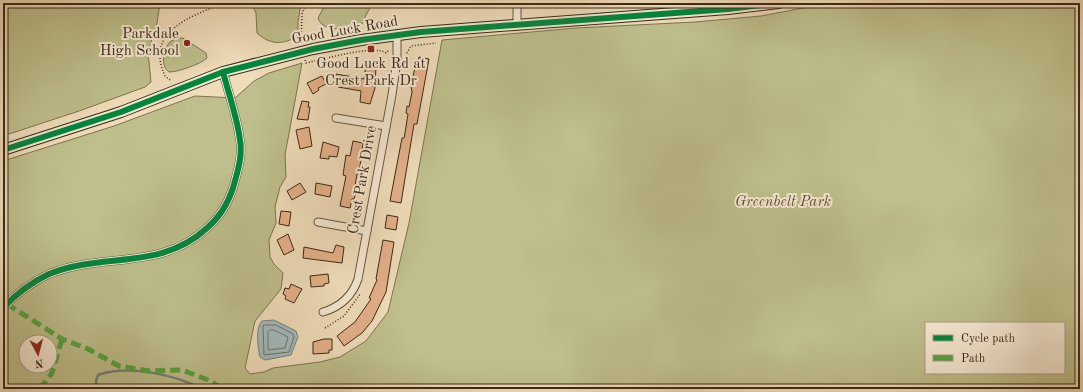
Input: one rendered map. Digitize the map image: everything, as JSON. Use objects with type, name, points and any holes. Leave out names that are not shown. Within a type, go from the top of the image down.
[{"type":"main road","name":"Good Luck Road","points":[[3,150],[121,112],[223,72],[313,49],[397,35],[728,9],[779,3]]},
{"type":"street","points":[[517,3],[518,25]]},
{"type":"street","name":"Crest Park Drive","points":[[323,312],[344,302],[356,286],[397,60],[397,35]]},
{"type":"street","points":[[3,308],[24,289],[50,274],[82,266],[157,255],[180,248],[196,239],[214,223],[230,199],[239,168],[241,155],[241,141],[223,72]]},
{"type":"street","points":[[336,118],[386,126]]},
{"type":"street","points":[[318,222],[367,231]]},
{"type":"path","points":[[170,80],[164,74],[161,59],[162,48],[169,32],[184,19],[224,3]]},
{"type":"path","points":[[301,41],[302,14],[306,3]]},
{"type":"path","points":[[305,60],[306,63],[368,50],[380,50],[386,52],[388,50]]},
{"type":"green space","points":[[3,3],[160,3],[157,23],[148,52],[151,82],[145,87],[3,136]]},
{"type":"green space","points":[[251,3],[301,3],[298,22],[298,36],[282,42],[272,42],[262,37],[257,33],[256,13]]},
{"type":"green space","points":[[326,3],[373,3],[363,23],[345,29],[338,29],[326,27],[318,18]]},
{"type":"green space","name":"Greenbelt Park","points":[[829,3],[1080,3],[1080,389],[3,389],[3,161],[114,126],[195,96],[235,98],[254,81],[269,73],[302,63],[285,155],[286,177],[280,187],[275,207],[276,223],[269,240],[270,257],[274,264],[283,273],[281,289],[255,321],[245,368],[250,374],[264,372],[273,368],[320,362],[340,357],[366,341],[388,312],[409,223],[442,40],[576,28],[695,22],[761,16]]},
{"type":"green space","points":[[183,38],[206,53],[207,58],[200,63],[178,71],[169,72],[164,66],[164,53],[170,42]]},
{"type":"water","points":[[274,320],[296,331],[298,337],[291,355],[265,360],[260,357],[258,349],[258,328],[262,321]]},
{"type":"building","points":[[419,57],[429,59],[417,124],[414,124],[401,203],[390,201],[402,138],[404,138],[405,133],[408,114],[406,113],[407,106],[409,107],[416,62],[418,62]]},
{"type":"building","points":[[366,64],[376,65],[375,88],[370,104],[360,102],[361,91],[338,87],[339,84],[334,83],[336,74],[364,79]]},
{"type":"building","points":[[322,76],[326,84],[318,88],[319,90],[313,94],[307,83]]},
{"type":"building","points":[[302,101],[309,102],[308,107],[310,107],[308,120],[297,119]]},
{"type":"building","points":[[309,127],[312,146],[300,149],[296,130]]},
{"type":"building","points":[[353,141],[363,143],[359,174],[357,174],[354,192],[356,192],[354,199],[352,199],[350,208],[340,206],[346,176],[343,175],[346,155],[350,156]]},
{"type":"building","points":[[323,142],[339,147],[337,157],[329,156],[329,159],[320,158]]},
{"type":"building","points":[[300,183],[306,192],[292,200],[287,191]]},
{"type":"building","points":[[316,183],[332,186],[330,197],[315,194]]},
{"type":"building","points":[[281,211],[291,212],[289,226],[279,224]]},
{"type":"building","points":[[387,215],[398,217],[396,230],[385,228]]},
{"type":"building","points":[[288,234],[294,250],[284,255],[277,240]]},
{"type":"building","points":[[383,240],[394,242],[386,292],[372,321],[362,333],[344,346],[337,336],[355,322],[371,299],[369,298],[377,280]]},
{"type":"building","points":[[336,245],[344,247],[342,263],[303,258],[304,247],[333,253]]},
{"type":"building","points":[[328,274],[329,283],[324,284],[324,286],[311,287],[310,276]]},
{"type":"building","points":[[291,284],[302,289],[294,303],[285,299],[286,296],[283,294],[285,288],[289,289]]},
{"type":"building","points":[[324,339],[332,339],[332,350],[329,350],[329,353],[313,354],[313,342]]},
{"type":"waterway","points":[[97,389],[96,381],[98,375],[123,371],[137,371],[179,379],[203,389]]},
{"type":"marked path","points":[[7,304],[62,339],[88,349],[119,366],[149,371],[182,370],[208,380],[223,389]]},
{"type":"marked path","points":[[40,389],[52,373],[62,339]]},
{"type":"cycle path","points":[[3,150],[121,112],[223,72],[313,49],[361,40],[421,32],[728,9],[779,3]]},
{"type":"cycle path","points":[[3,308],[24,289],[49,274],[69,267],[151,256],[170,250],[189,241],[215,220],[223,210],[231,194],[238,170],[241,152],[237,123],[223,72]]},
{"type":"place","name":"Parkdale High School","points":[[187,43]]},
{"type":"place","name":"Good Luck Rd at Crest Park Dr","points":[[371,49]]}]
